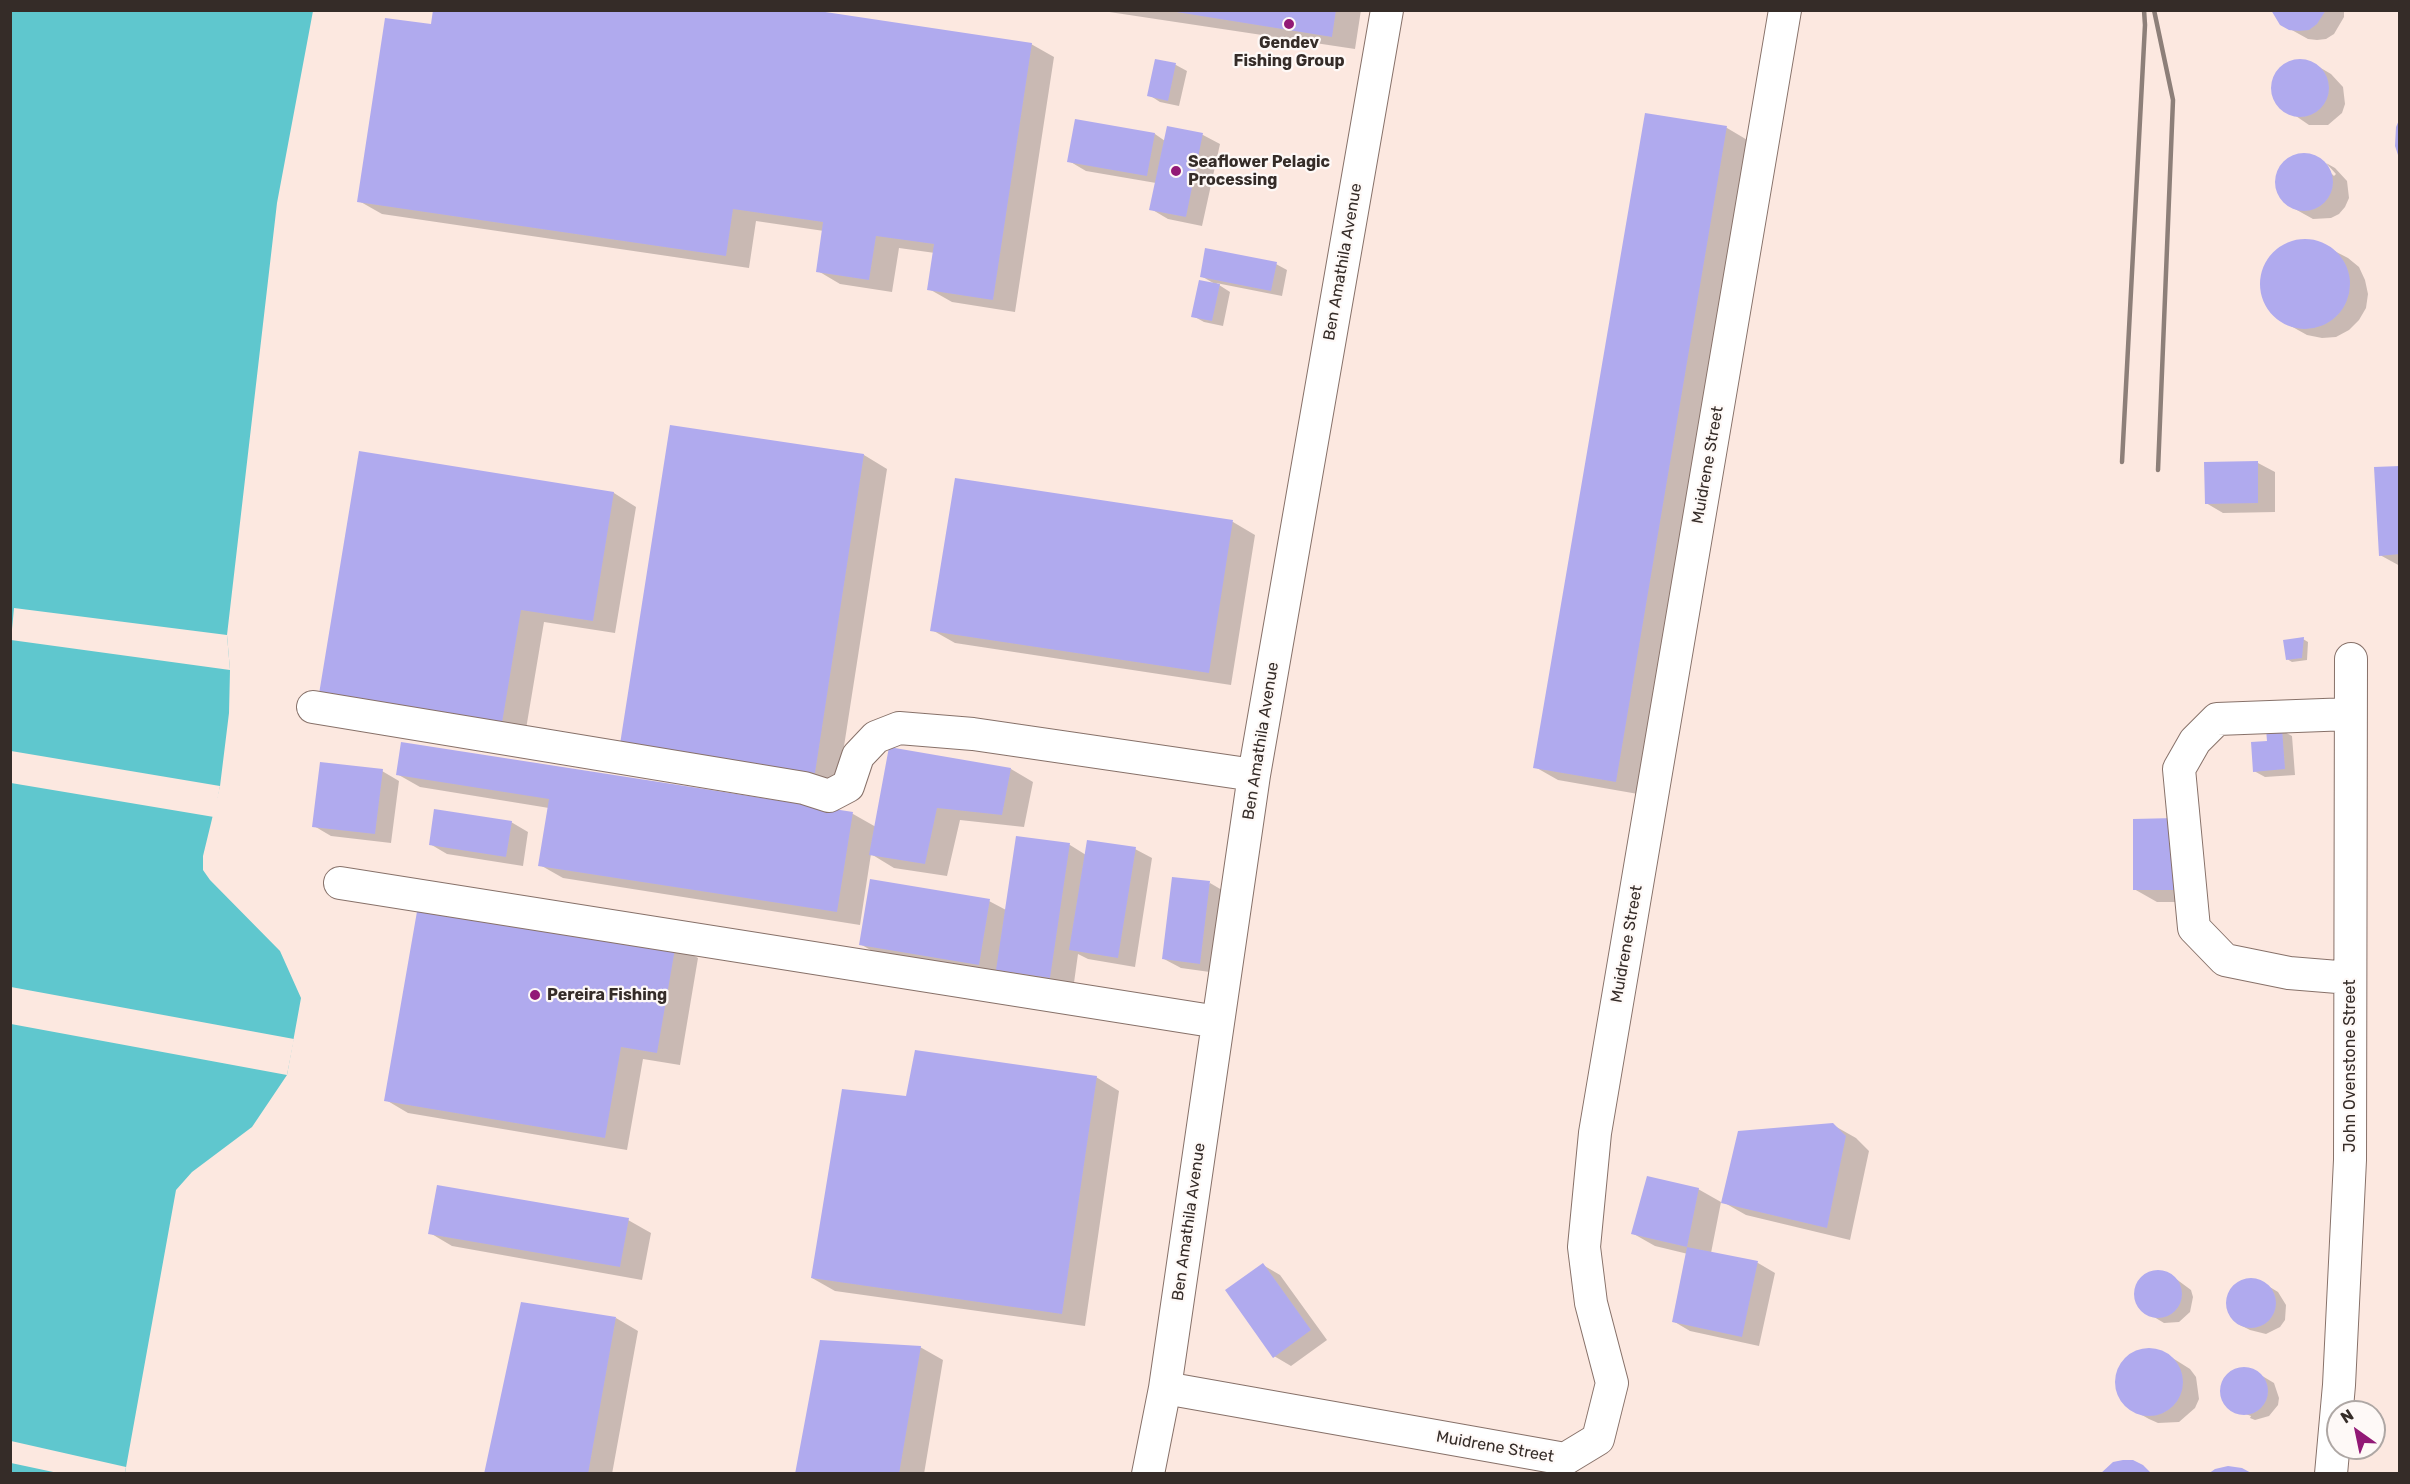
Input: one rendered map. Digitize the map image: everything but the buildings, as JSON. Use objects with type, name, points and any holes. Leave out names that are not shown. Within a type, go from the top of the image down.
[{"type":"street","name":"Ben Amathila Avenue","points":[[1148,1473],[1165,1388],[1254,775],[1387,10]]},
{"type":"street","name":"Muidrene Street","points":[[1165,1388],[1565,1459],[1598,1439],[1612,1383],[1591,1303],[1584,1247],[1595,1133],[1785,10]]},
{"type":"street","name":"John Ovenstone Street","points":[[2331,1473],[2339,1385],[2349,1172],[2350,659]]},
{"type":"street","points":[[313,707],[804,788],[829,796],[848,786],[858,756],[876,737],[899,728],[973,734],[1254,775]]},
{"type":"street","points":[[2350,714],[2217,719],[2195,741],[2179,769],[2194,928],[2224,960],[2289,974],[2350,978]]},
{"type":"street","points":[[340,883],[1218,1022]]},
{"type":"water","points":[[10,11],[313,11],[277,203],[227,635],[230,670],[229,713],[220,786],[203,856],[203,870],[210,880],[280,951],[301,998],[287,1075],[252,1127],[192,1172],[176,1190],[125,1473],[11,1473]]},
{"type":"pier","points":[[14,608],[227,635],[230,670],[11,640]]},
{"type":"pier","points":[[11,751],[220,786],[214,817],[11,783]]},
{"type":"pier","points":[[11,987],[294,1039],[287,1075],[11,1024]]},
{"type":"pier","points":[[11,1441],[126,1467],[125,1473],[58,1473],[11,1463]]},
{"type":"railway","points":[[2122,462],[2144,10]]},
{"type":"railway","points":[[2154,10],[2173,100],[2158,470]]},
{"type":"place","name":"Gendev Fishing Group","points":[[1289,24]]},
{"type":"place","name":"Seaflower Pelagic Processing","points":[[1176,171]]},
{"type":"place","name":"Pereira Fishing","points":[[535,995]]}]
